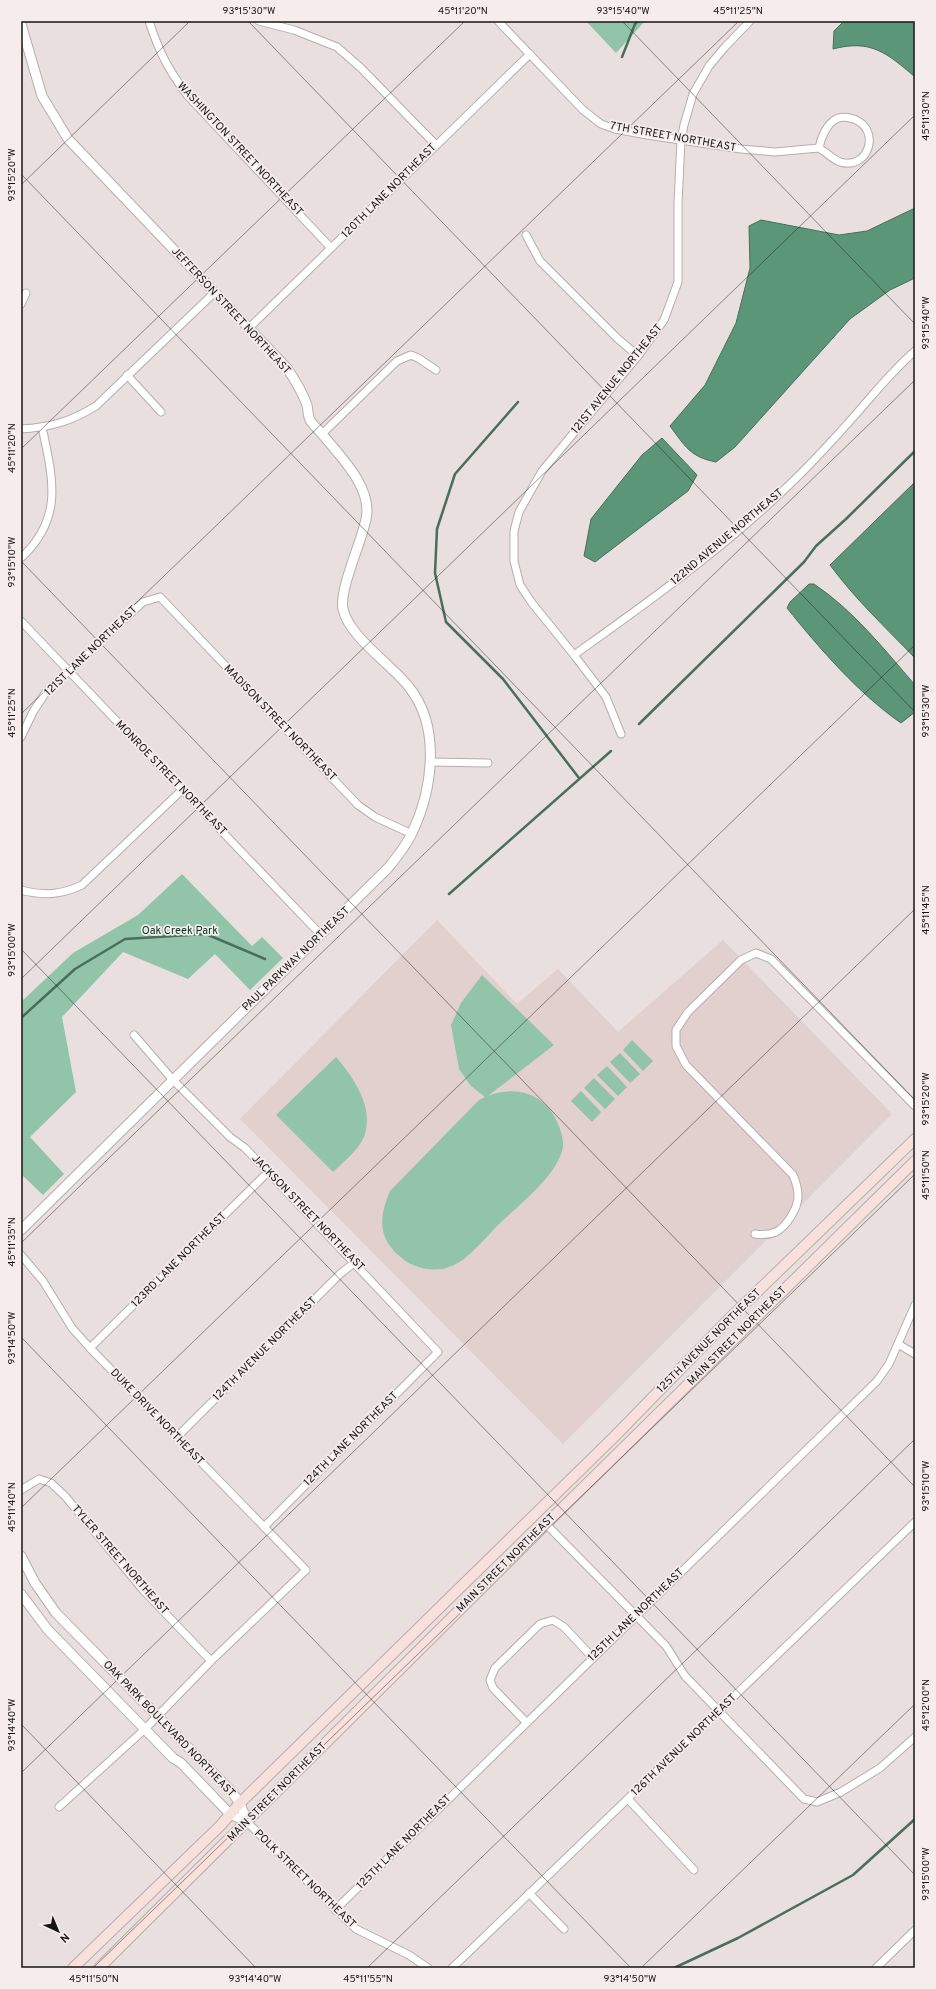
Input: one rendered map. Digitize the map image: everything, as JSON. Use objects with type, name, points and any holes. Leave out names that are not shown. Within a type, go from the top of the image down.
[{"type":"main road","name":"125TH AVENUE NORTHEAST","points":[[504,1544],[615,1436],[732,1317],[915,1138]]},
{"type":"main road","name":"MAIN STREET NORTHEAST","points":[[99,1968],[546,1524],[915,1161]]},
{"type":"main road","name":"MAIN STREET NORTHEAST","points":[[73,1968],[504,1544]]},
{"type":"street","name":"WASHINGTON STREET NORTHEAST","points":[[149,21],[159,52],[187,95],[331,248]]},
{"type":"street","points":[[259,21],[294,30],[336,47],[361,68],[436,145]]},
{"type":"street","name":"7TH STREET NORTHEAST","points":[[498,21],[583,110],[601,124],[615,129],[741,149],[803,151],[819,148]]},
{"type":"street","name":"121ST AVENUE NORTHEAST","points":[[574,655],[532,603],[520,585],[514,561],[514,531],[519,512],[542,471],[638,356],[664,320],[678,282],[678,202],[681,140],[693,94],[708,66],[750,21]]},
{"type":"street","name":"JEFFERSON STREET NORTHEAST","points":[[21,24],[42,96],[68,139],[287,368],[307,407],[310,420],[356,477],[367,499],[367,518],[346,584],[343,608],[347,619],[359,636],[409,686],[421,705],[428,727],[431,762],[421,810],[412,834]]},
{"type":"street","name":"120TH LANE NORTHEAST","points":[[249,328],[530,54]]},
{"type":"street","points":[[844,116],[861,122],[868,131],[870,141],[867,151],[858,161],[850,163],[841,162],[819,148],[820,141],[830,125],[844,116]]},
{"type":"street","points":[[526,235],[540,261],[617,338],[638,356]]},
{"type":"street","points":[[21,429],[42,427],[78,417],[96,406],[214,292]]},
{"type":"street","points":[[21,304],[26,293]]},
{"type":"street","name":"122ND AVENUE NORTHEAST","points":[[574,655],[660,592],[750,520],[788,486],[840,432],[885,380],[915,351]]},
{"type":"street","points":[[322,434],[397,361],[411,355],[436,370]]},
{"type":"street","points":[[127,375],[161,412]]},
{"type":"street","points":[[21,558],[40,538],[48,521],[52,504],[50,466],[42,427]]},
{"type":"street","name":"121ST LANE NORTHEAST","points":[[21,737],[33,712],[46,692],[143,602],[160,597]]},
{"type":"street","name":"MADISON STREET NORTHEAST","points":[[160,597],[358,805],[375,817],[412,834]]},
{"type":"street","name":"MONROE STREET NORTHEAST","points":[[21,621],[321,934]]},
{"type":"street","points":[[574,655],[606,697],[621,734]]},
{"type":"street","points":[[431,762],[488,763]]},
{"type":"street","points":[[21,890],[48,895],[68,891],[82,885],[182,790]]},
{"type":"street","name":"PAUL PARKWAY NORTHEAST","points":[[21,1230],[376,881],[401,852],[412,834]]},
{"type":"street","points":[[754,1234],[765,1235],[777,1231],[787,1222],[798,1198],[797,1186],[793,1175],[686,1065],[679,1054],[675,1037],[676,1030],[688,1012],[741,960],[756,953],[771,959],[915,1106]]},
{"type":"street","points":[[134,1035],[173,1080]]},
{"type":"street","name":"JACKSON STREET NORTHEAST","points":[[173,1080],[230,1137],[245,1148],[355,1262],[438,1352]]},
{"type":"street","name":"123RD LANE NORTHEAST","points":[[90,1348],[268,1172]]},
{"type":"street","name":"DUKE DRIVE NORTHEAST","points":[[21,1255],[43,1281],[72,1328],[90,1348],[306,1570],[212,1661]]},
{"type":"street","name":"124TH AVENUE NORTHEAST","points":[[177,1437],[340,1274],[355,1262]]},
{"type":"street","name":"125TH LANE NORTHEAST","points":[[335,1910],[877,1381],[889,1364],[915,1305]]},
{"type":"street","points":[[898,1344],[915,1354]]},
{"type":"street","name":"124TH LANE NORTHEAST","points":[[264,1527],[438,1352]]},
{"type":"street","name":"TYLER STREET NORTHEAST","points":[[21,1490],[39,1479],[51,1483],[65,1496],[144,1591],[212,1661]]},
{"type":"street","name":"126TH AVENUE NORTHEAST","points":[[452,1968],[528,1893],[720,1712],[915,1522]]},
{"type":"street","points":[[546,1524],[666,1646],[685,1676],[804,1799],[817,1802],[841,1792],[880,1768],[915,1736]]},
{"type":"street","name":"OAK PARK BOULEVARD NORTHEAST","points":[[21,1556],[35,1583],[52,1608],[240,1803],[247,1822]]},
{"type":"street","name":"OAK PARK BOULEVARD NORTHEAST","points":[[21,1594],[48,1630],[173,1758],[181,1763],[230,1814],[247,1822]]},
{"type":"street","points":[[526,1722],[493,1688],[490,1680],[496,1668],[540,1624],[553,1620],[564,1627],[593,1658]]},
{"type":"street","points":[[59,1808],[145,1729],[212,1661]]},
{"type":"street","points":[[628,1799],[694,1870]]},
{"type":"street","name":"POLK STREET NORTHEAST","points":[[247,1822],[356,1929],[410,1955],[428,1968]]},
{"type":"street","points":[[528,1893],[564,1929]]},
{"type":"street","points":[[880,1967],[915,1930]]},
{"type":"shaded area","points":[[844,21],[915,21],[915,77],[896,61],[878,50],[858,46],[846,46],[833,49],[834,31]]},
{"type":"shaded area","points":[[915,208],[915,278],[890,290],[850,319],[735,447],[716,462],[700,457],[689,450],[670,426],[705,385],[736,323],[750,268],[749,226],[761,220],[839,235],[867,231]]},
{"type":"shaded area","points":[[662,438],[697,475],[688,491],[595,562],[584,556],[591,519],[642,455]]},
{"type":"shaded area","points":[[915,482],[915,658],[860,601],[830,565]]},
{"type":"shaded area","points":[[809,584],[814,584],[828,594],[855,618],[880,644],[915,685],[915,712],[901,723],[870,698],[840,670],[787,608],[790,602]]},
{"type":"shaded area","points":[[437,920],[517,1004],[558,969],[618,1032],[723,940],[892,1114],[563,1444],[240,1119]]},
{"type":"green space","points":[[586,21],[645,21],[616,53]]},
{"type":"green space","name":"Oak Creek Park","points":[[182,874],[252,946],[262,937],[283,958],[250,990],[215,954],[188,979],[123,952],[62,1017],[76,1092],[30,1137],[64,1174],[43,1195],[21,1174],[21,1002],[73,953],[138,915]]},
{"type":"green space","points":[[482,975],[554,1045],[488,1096],[510,1091],[530,1095],[539,1100],[554,1115],[559,1126],[563,1147],[560,1158],[545,1180],[464,1259],[444,1268],[429,1269],[418,1267],[407,1262],[397,1254],[386,1240],[382,1224],[384,1208],[390,1191],[479,1100],[485,1097],[471,1086],[459,1069],[451,1025],[461,1003]]},
{"type":"green space","points":[[632,1040],[653,1061],[643,1071],[623,1050]]},
{"type":"green space","points":[[620,1053],[640,1074],[630,1083],[610,1062]]},
{"type":"green space","points":[[336,1057],[350,1074],[361,1094],[365,1104],[367,1126],[364,1137],[358,1147],[333,1172],[276,1115]]},
{"type":"green space","points":[[607,1066],[627,1087],[618,1096],[597,1075]]},
{"type":"green space","points":[[594,1078],[615,1099],[605,1109],[584,1088]]},
{"type":"green space","points":[[581,1091],[601,1112],[592,1122],[571,1101]]},
{"type":"waterway","points":[[622,57],[635,24],[638,21]]},
{"type":"waterway","points":[[518,402],[455,474],[437,529],[435,573],[446,622],[503,679],[579,778]]},
{"type":"waterway","points":[[639,724],[804,562],[816,546],[846,519],[915,451]]},
{"type":"waterway","points":[[449,894],[611,751]]},
{"type":"waterway","points":[[21,1018],[75,969],[125,939],[206,934],[265,959]]},
{"type":"waterway","points":[[674,1968],[738,1938],[853,1875],[915,1819]]}]
